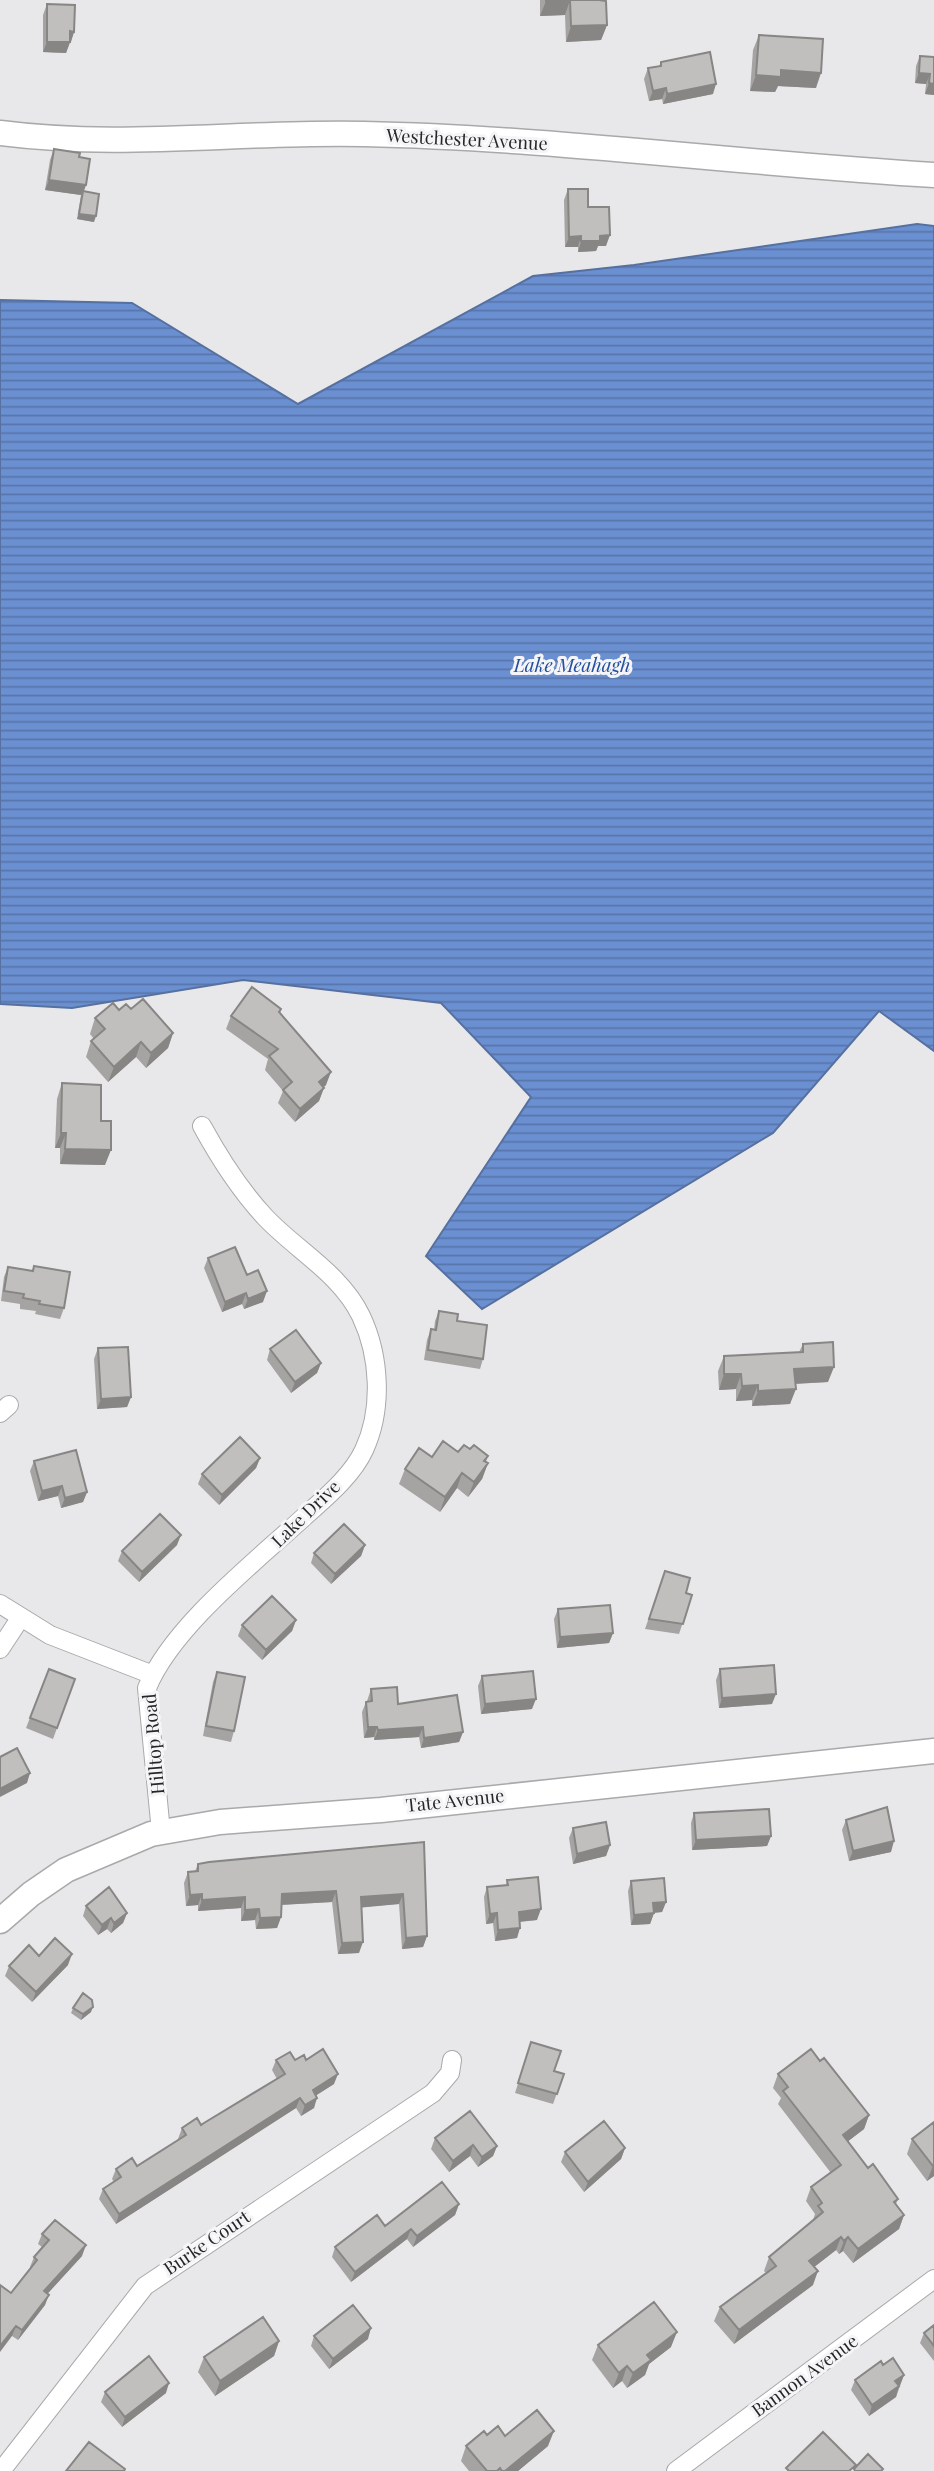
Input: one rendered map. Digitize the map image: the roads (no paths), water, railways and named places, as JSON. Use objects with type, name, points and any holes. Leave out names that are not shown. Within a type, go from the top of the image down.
[{"type":"street","name":"Westchester Avenue","points":[[0,133],[112,142],[303,134],[399,135],[934,175]]},
{"type":"street","name":"Lake Drive","points":[[153,1675],[168,1650],[234,1580],[342,1479],[363,1452],[373,1425],[377,1388],[373,1351],[361,1315],[342,1286],[266,1218],[225,1169],[202,1126]]},
{"type":"street","name":"Hilltop Road","points":[[0,1604],[50,1635],[153,1675],[147,1688],[161,1832]]},
{"type":"street","points":[[0,1649],[21,1617]]},
{"type":"street","name":"Tate Avenue","points":[[0,1921],[66,1870],[161,1832],[220,1822],[381,1810],[934,1751]]},
{"type":"street","name":"Burke Court","points":[[1,2471],[145,2286],[433,2093],[450,2073],[452,2060]]},
{"type":"street","name":"Bannon Avenue","points":[[676,2471],[934,2279]]},
{"type":"water","name":"Lake Meahagh","points":[[917,224],[934,226],[934,1051],[879,1011],[773,1133],[482,1309],[426,1256],[531,1097],[441,1003],[243,980],[72,1008],[0,1004],[0,300],[132,303],[298,404],[533,276],[634,265]]}]
